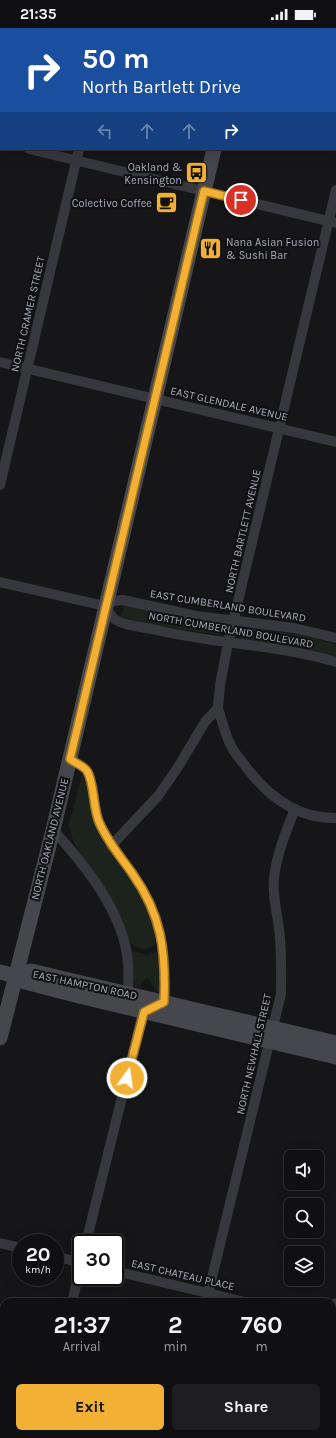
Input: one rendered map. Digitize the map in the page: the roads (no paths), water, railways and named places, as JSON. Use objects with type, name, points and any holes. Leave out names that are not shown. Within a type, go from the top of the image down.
[{"type":"main road","name":"NORTH OAKLAND AVENUE","points":[[0,1038],[53,830],[214,150]]},
{"type":"main road","name":"EAST HAMPTON ROAD","points":[[16,976],[31,971],[164,1002],[272,1034],[336,1057]]},
{"type":"main road","points":[[0,972],[16,976]]},
{"type":"main road","name":"EAST HAMPTON ROAD","points":[[16,976],[26,982],[144,1012],[272,1034],[336,1043]]},
{"type":"street","points":[[33,150],[332,222]]},
{"type":"street","name":"NORTH CRAMER STREET","points":[[0,485],[79,150]]},
{"type":"street","name":"NORTH BARTLETT AVENUE","points":[[218,708],[220,685],[228,643],[279,428],[332,222],[336,190]]},
{"type":"street","name":"EAST GLENDALE AVENUE","points":[[0,362],[336,442]]},
{"type":"street","points":[[0,582],[105,606]]},
{"type":"street","name":"EAST CUMBERLAND BOULEVARD","points":[[105,606],[114,601],[123,600],[169,611],[294,628],[336,638]]},
{"type":"street","name":"NORTH CUMBERLAND BOULEVARD","points":[[105,606],[111,616],[117,621],[164,632],[228,643],[308,654],[336,662]]},
{"type":"street","points":[[111,846],[158,796],[178,767],[205,722],[218,708],[232,748],[255,779],[274,798],[295,809],[314,816],[336,818]]},
{"type":"street","points":[[70,759],[86,770],[90,776],[93,801],[98,821],[111,846],[132,873],[150,903],[157,920],[165,955],[164,1002],[144,1012],[88,1234]]},
{"type":"street","name":"NORTH NEWHALL STREET","points":[[208,1298],[281,994],[279,928],[273,897],[274,877],[279,854],[295,809]]},
{"type":"street","points":[[53,830],[75,854],[116,918],[128,963],[128,994],[144,1012]]},
{"type":"street","points":[[0,1243],[12,1246]]},
{"type":"street","name":"EAST CHATEAU PLACE","points":[[124,1274],[208,1298]]},
{"type":"street","points":[[73,1298],[76,1286]]},
{"type":"place","name":"Oakland & Kensington","points":[[197,173]]},
{"type":"place","name":"Colectivo Coffee","points":[[167,203]]},
{"type":"place","name":"Nana Asian Fusion & Sushi Bar","points":[[210,248]]}]
